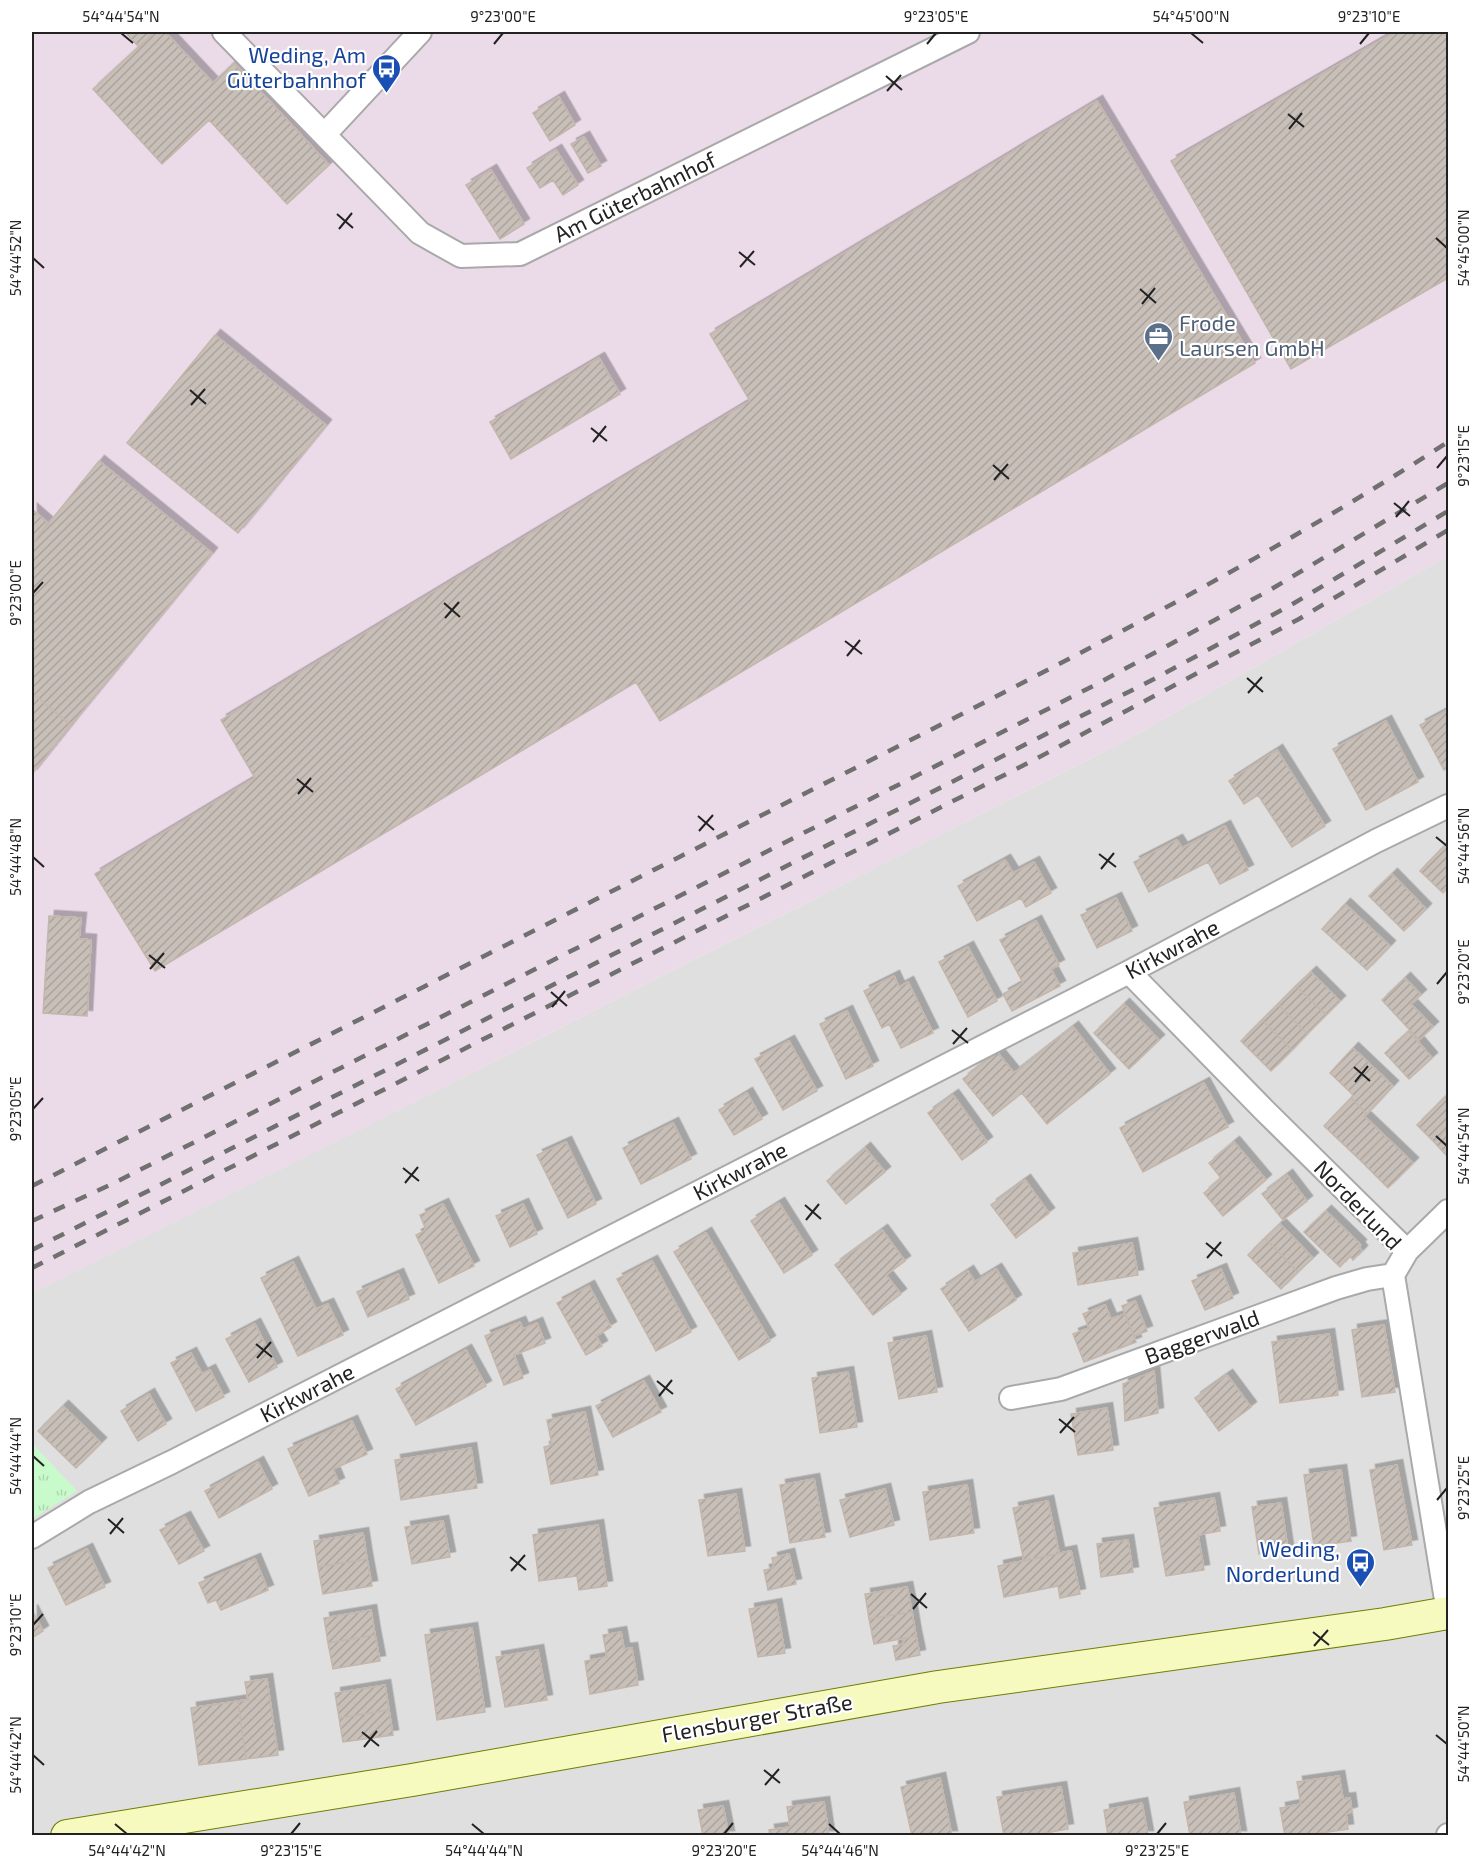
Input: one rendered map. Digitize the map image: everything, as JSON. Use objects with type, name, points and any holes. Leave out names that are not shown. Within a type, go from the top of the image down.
[{"type":"street","name":"Am Güterbahnhof","points":[[224,32],[420,233],[461,256],[520,254],[969,32]]},
{"type":"street","points":[[325,134],[420,32]]},
{"type":"street","name":"Kirkwrahe","points":[[32,1537],[89,1502],[172,1462],[1129,972],[1376,841],[1449,806]]},
{"type":"street","name":"Norderlund","points":[[1129,972],[1263,1110],[1407,1251],[1393,1275],[1449,1613]]},
{"type":"street","points":[[1407,1251],[1449,1211]]},
{"type":"street","name":"Baggerwald","points":[[1011,1398],[1061,1389],[1336,1288],[1367,1279],[1393,1275]]},
{"type":"street","name":"Flensburger Straße","points":[[67,1836],[412,1780],[938,1687],[1449,1613]]},
{"type":"shaded area","points":[[32,32],[1448,32],[1448,556],[1125,741],[369,1125],[32,1293]]},
{"type":"shaded area","points":[[1448,556],[1448,1835],[32,1836],[32,1293],[369,1125],[1125,741]]},
{"type":"green space","points":[[32,1443],[77,1491],[32,1519]]},
{"type":"building","points":[[125,32],[155,32],[139,47]]},
{"type":"building","points":[[155,32],[165,32],[213,83],[234,63],[329,165],[287,204],[209,120],[162,164],[93,89]]},
{"type":"building","points":[[1395,32],[1448,32],[1448,278],[1291,369],[1171,161]]},
{"type":"building","points":[[559,97],[575,125],[550,141],[533,113]]},
{"type":"building","points":[[1097,101],[1255,363],[660,721],[636,682],[155,971],[95,874],[255,778],[221,720],[750,401],[710,334]]},
{"type":"building","points":[[584,137],[601,166],[588,173],[571,144]]},
{"type":"building","points":[[556,150],[578,185],[563,195],[553,180],[540,188],[527,168]]},
{"type":"building","points":[[491,170],[524,224],[500,239],[466,185]]},
{"type":"building","points":[[215,335],[326,425],[238,533],[127,443]]},
{"type":"building","points":[[599,358],[620,394],[511,459],[490,422]]},
{"type":"building","points":[[99,461],[212,553],[71,725],[32,693],[32,544]]},
{"type":"building","points":[[32,509],[48,523],[32,544]]},
{"type":"building","points":[[32,693],[71,725],[32,774]]},
{"type":"building","points":[[1448,710],[1448,767],[1444,770],[1420,725]]},
{"type":"building","points":[[1386,721],[1418,782],[1366,810],[1333,749]]},
{"type":"building","points":[[1277,750],[1325,826],[1292,847],[1258,795],[1244,804],[1229,781]]},
{"type":"building","points":[[1225,826],[1248,870],[1220,884],[1208,862],[1149,892],[1134,862],[1177,840],[1182,848]]},
{"type":"building","points":[[1448,842],[1448,887],[1443,893],[1420,871]]},
{"type":"building","points":[[1005,860],[1013,873],[1034,862],[1051,893],[1026,907],[1021,898],[977,921],[958,886]]},
{"type":"building","points":[[1392,874],[1426,909],[1404,931],[1369,896]]},
{"type":"building","points":[[1116,898],[1132,931],[1097,948],[1081,915]]},
{"type":"building","points":[[1345,904],[1390,946],[1367,970],[1322,929]]},
{"type":"building","points":[[49,916],[81,918],[79,939],[91,940],[87,1016],[43,1013]]},
{"type":"building","points":[[1036,921],[1059,965],[1051,969],[1060,986],[1012,1011],[1003,994],[1023,983],[1000,940]]},
{"type":"building","points":[[968,947],[997,1001],[968,1017],[939,962]]},
{"type":"building","points":[[1311,972],[1340,1001],[1326,1015],[1296,986]]},
{"type":"building","points":[[894,976],[899,987],[908,982],[933,1033],[901,1048],[889,1024],[882,1028],[864,991]]},
{"type":"building","points":[[1405,978],[1421,995],[1411,1004],[1433,1027],[1419,1040],[1382,1000]]},
{"type":"building","points":[[1296,986],[1326,1015],[1307,1034],[1278,1004]]},
{"type":"building","points":[[1124,1004],[1159,1040],[1129,1069],[1094,1033]]},
{"type":"building","points":[[1278,1004],[1307,1034],[1292,1050],[1262,1020]]},
{"type":"building","points":[[847,1011],[873,1066],[846,1079],[820,1024]]},
{"type":"building","points":[[1262,1020],[1292,1050],[1271,1071],[1241,1041]]},
{"type":"building","points":[[1073,1027],[1110,1074],[1047,1124],[1022,1093],[993,1116],[963,1079],[997,1052],[1014,1073]]},
{"type":"building","points":[[1409,1031],[1432,1058],[1409,1079],[1385,1053]]},
{"type":"building","points":[[789,1041],[817,1091],[783,1110],[755,1059]]},
{"type":"building","points":[[1353,1048],[1393,1086],[1367,1114],[1351,1098],[1353,1095],[1330,1073]]},
{"type":"building","points":[[1204,1083],[1228,1127],[1143,1172],[1120,1128]]},
{"type":"building","points":[[747,1093],[762,1119],[734,1135],[719,1110]]},
{"type":"building","points":[[953,1095],[987,1142],[962,1160],[928,1113]]},
{"type":"building","points":[[1445,1097],[1448,1101],[1448,1128],[1434,1142],[1417,1125]]},
{"type":"building","points":[[1351,1098],[1367,1114],[1364,1116],[1385,1136],[1361,1161],[1324,1126]]},
{"type":"building","points":[[673,1123],[691,1159],[641,1184],[623,1148]]},
{"type":"building","points":[[1448,1128],[1448,1157],[1434,1142]]},
{"type":"building","points":[[1385,1136],[1413,1163],[1388,1188],[1361,1161]]},
{"type":"building","points":[[566,1142],[596,1204],[568,1218],[537,1155]]},
{"type":"building","points":[[1234,1142],[1266,1180],[1223,1216],[1204,1193],[1221,1178],[1209,1163]]},
{"type":"building","points":[[865,1148],[885,1172],[846,1204],[827,1181]]},
{"type":"building","points":[[1287,1175],[1307,1201],[1283,1220],[1262,1194]]},
{"type":"building","points":[[1025,1180],[1049,1213],[1016,1238],[991,1205]]},
{"type":"building","points":[[779,1203],[812,1255],[784,1273],[751,1221]]},
{"type":"building","points":[[443,1204],[474,1266],[439,1283],[416,1235],[426,1230],[420,1215]]},
{"type":"building","points":[[523,1204],[537,1234],[510,1247],[496,1216]]},
{"type":"building","points":[[1326,1211],[1361,1245],[1359,1247],[1362,1251],[1353,1260],[1350,1256],[1340,1267],[1304,1232]]},
{"type":"building","points":[[1280,1224],[1313,1258],[1298,1272],[1265,1238]]},
{"type":"building","points":[[882,1230],[905,1261],[886,1275],[901,1294],[873,1315],[835,1265]]},
{"type":"building","points":[[706,1233],[770,1341],[739,1360],[674,1252]]},
{"type":"building","points":[[1265,1238],[1298,1272],[1281,1289],[1248,1255]]},
{"type":"building","points":[[1132,1243],[1138,1275],[1078,1285],[1073,1253]]},
{"type":"building","points":[[652,1261],[691,1332],[656,1351],[617,1279]]},
{"type":"building","points":[[293,1262],[316,1309],[328,1304],[343,1335],[298,1356],[261,1278]]},
{"type":"building","points":[[996,1269],[1016,1300],[969,1331],[941,1289],[968,1271],[975,1282]]},
{"type":"building","points":[[1221,1269],[1233,1298],[1205,1310],[1192,1281]]},
{"type":"building","points":[[398,1274],[409,1299],[368,1317],[357,1292]]},
{"type":"building","points":[[589,1286],[611,1327],[596,1336],[602,1346],[586,1355],[557,1303]]},
{"type":"building","points":[[1135,1301],[1147,1331],[1134,1336],[1122,1306]]},
{"type":"building","points":[[1105,1305],[1111,1319],[1125,1314],[1136,1342],[1084,1362],[1073,1334],[1089,1328],[1083,1314]]},
{"type":"building","points":[[520,1322],[523,1329],[537,1323],[545,1343],[514,1355],[523,1378],[504,1385],[485,1336]]},
{"type":"building","points":[[255,1324],[277,1367],[249,1382],[226,1339]]},
{"type":"building","points":[[1384,1325],[1395,1392],[1362,1397],[1352,1330]]},
{"type":"building","points":[[1329,1334],[1338,1395],[1280,1403],[1272,1342]]},
{"type":"building","points":[[926,1336],[937,1392],[899,1399],[888,1343]]},
{"type":"building","points":[[466,1350],[486,1386],[416,1425],[396,1389]]},
{"type":"building","points":[[191,1353],[202,1374],[210,1370],[224,1397],[196,1411],[171,1363]]},
{"type":"building","points":[[1154,1371],[1158,1413],[1125,1421],[1123,1384]]},
{"type":"building","points":[[848,1372],[857,1427],[820,1433],[812,1378]]},
{"type":"building","points":[[1227,1375],[1251,1407],[1219,1431],[1195,1398]]},
{"type":"building","points":[[644,1381],[661,1412],[613,1437],[596,1406]]},
{"type":"building","points":[[149,1394],[166,1424],[138,1441],[121,1411]]},
{"type":"building","points":[[63,1406],[101,1443],[76,1468],[38,1431]]},
{"type":"building","points":[[1107,1408],[1113,1450],[1078,1455],[1071,1414]]},
{"type":"building","points":[[585,1412],[598,1475],[551,1484],[544,1447],[552,1445],[547,1420]]},
{"type":"building","points":[[352,1421],[367,1454],[333,1469],[339,1483],[309,1496],[288,1449]]},
{"type":"building","points":[[471,1448],[477,1488],[401,1500],[395,1460]]},
{"type":"building","points":[[258,1462],[272,1489],[219,1518],[205,1491]]},
{"type":"building","points":[[1397,1465],[1412,1545],[1384,1550],[1370,1470]]},
{"type":"building","points":[[1341,1470],[1351,1541],[1314,1546],[1304,1475]]},
{"type":"building","points":[[814,1479],[825,1537],[790,1543],[780,1485]]},
{"type":"building","points":[[967,1485],[974,1533],[930,1540],[923,1492]]},
{"type":"building","points":[[885,1489],[894,1525],[850,1537],[840,1500]]},
{"type":"building","points":[[736,1494],[745,1551],[708,1556],[699,1500]]},
{"type":"building","points":[[1214,1498],[1220,1531],[1198,1535],[1204,1570],[1166,1576],[1154,1508]]},
{"type":"building","points":[[1048,1501],[1059,1553],[1024,1561],[1013,1508]]},
{"type":"building","points":[[1281,1503],[1288,1550],[1259,1554],[1252,1507]]},
{"type":"building","points":[[185,1517],[204,1551],[179,1564],[160,1530]]},
{"type":"building","points":[[443,1521],[450,1557],[412,1564],[405,1527]]},
{"type":"building","points":[[598,1525],[607,1586],[579,1590],[577,1576],[539,1581],[533,1535]]},
{"type":"building","points":[[363,1533],[367,1559],[318,1567],[314,1541]]},
{"type":"building","points":[[1128,1540],[1133,1572],[1101,1577],[1097,1544]]},
{"type":"building","points":[[87,1549],[105,1587],[66,1605],[48,1568]]},
{"type":"building","points":[[1071,1551],[1080,1594],[1060,1598],[1058,1586],[1004,1597],[998,1566]]},
{"type":"building","points":[[789,1554],[796,1584],[768,1590],[764,1570],[774,1568],[772,1558]]},
{"type":"building","points":[[255,1559],[268,1590],[221,1610],[216,1600],[208,1603],[199,1583]]},
{"type":"building","points":[[367,1559],[372,1586],[323,1594],[318,1567]]},
{"type":"building","points":[[907,1587],[912,1612],[869,1619],[865,1594]]},
{"type":"building","points":[[776,1604],[785,1653],[758,1657],[749,1609]]},
{"type":"building","points":[[32,1610],[43,1631],[32,1638]]},
{"type":"building","points":[[371,1610],[375,1635],[328,1643],[324,1618]]},
{"type":"building","points":[[912,1612],[916,1636],[874,1644],[869,1619]]},
{"type":"building","points":[[472,1628],[485,1712],[437,1720],[425,1635]]},
{"type":"building","points":[[621,1632],[624,1649],[632,1648],[638,1685],[590,1694],[585,1661],[607,1657],[603,1635]]},
{"type":"building","points":[[375,1635],[380,1661],[333,1669],[328,1643]]},
{"type":"building","points":[[916,1636],[920,1655],[896,1660],[893,1646],[904,1644],[903,1639]]},
{"type":"building","points":[[538,1650],[547,1700],[505,1707],[496,1657]]},
{"type":"building","points":[[267,1679],[278,1755],[246,1759],[238,1701],[248,1700],[245,1682]]},
{"type":"building","points":[[385,1685],[389,1710],[339,1718],[335,1693]]},
{"type":"building","points":[[238,1701],[246,1759],[199,1765],[191,1708]]},
{"type":"building","points":[[389,1710],[393,1735],[343,1742],[339,1718]]},
{"type":"building","points":[[1339,1776],[1343,1799],[1350,1798],[1352,1812],[1346,1814],[1348,1829],[1285,1836],[1280,1808],[1301,1804],[1297,1782]]},
{"type":"building","points":[[940,1778],[952,1836],[912,1836],[901,1787]]},
{"type":"building","points":[[1061,1787],[1068,1829],[1030,1836],[1004,1836],[997,1797]]},
{"type":"building","points":[[1234,1793],[1241,1836],[1190,1836],[1184,1802]]},
{"type":"building","points":[[824,1802],[829,1836],[770,1836],[769,1830],[790,1827],[787,1807]]},
{"type":"building","points":[[1142,1803],[1148,1836],[1108,1836],[1104,1810]]},
{"type":"building","points":[[723,1806],[729,1836],[703,1836],[698,1810]]},
{"type":"railway","points":[[32,1186],[1118,633],[1285,541],[1448,442]]},
{"type":"railway","points":[[32,1221],[114,1183],[1097,684],[1270,590],[1448,483]]},
{"type":"railway","points":[[32,1250],[1154,679],[1291,605],[1448,511]]},
{"type":"railway","points":[[32,1268],[1030,762],[1299,619],[1448,530]]},
{"type":"place","name":"Weding, Am Güterbahnhof","points":[[387,94]]},
{"type":"place","name":"Frode Laursen GmbH","points":[[1158,362]]},
{"type":"place","name":"Weding, Norderlund","points":[[1361,1588]]}]
